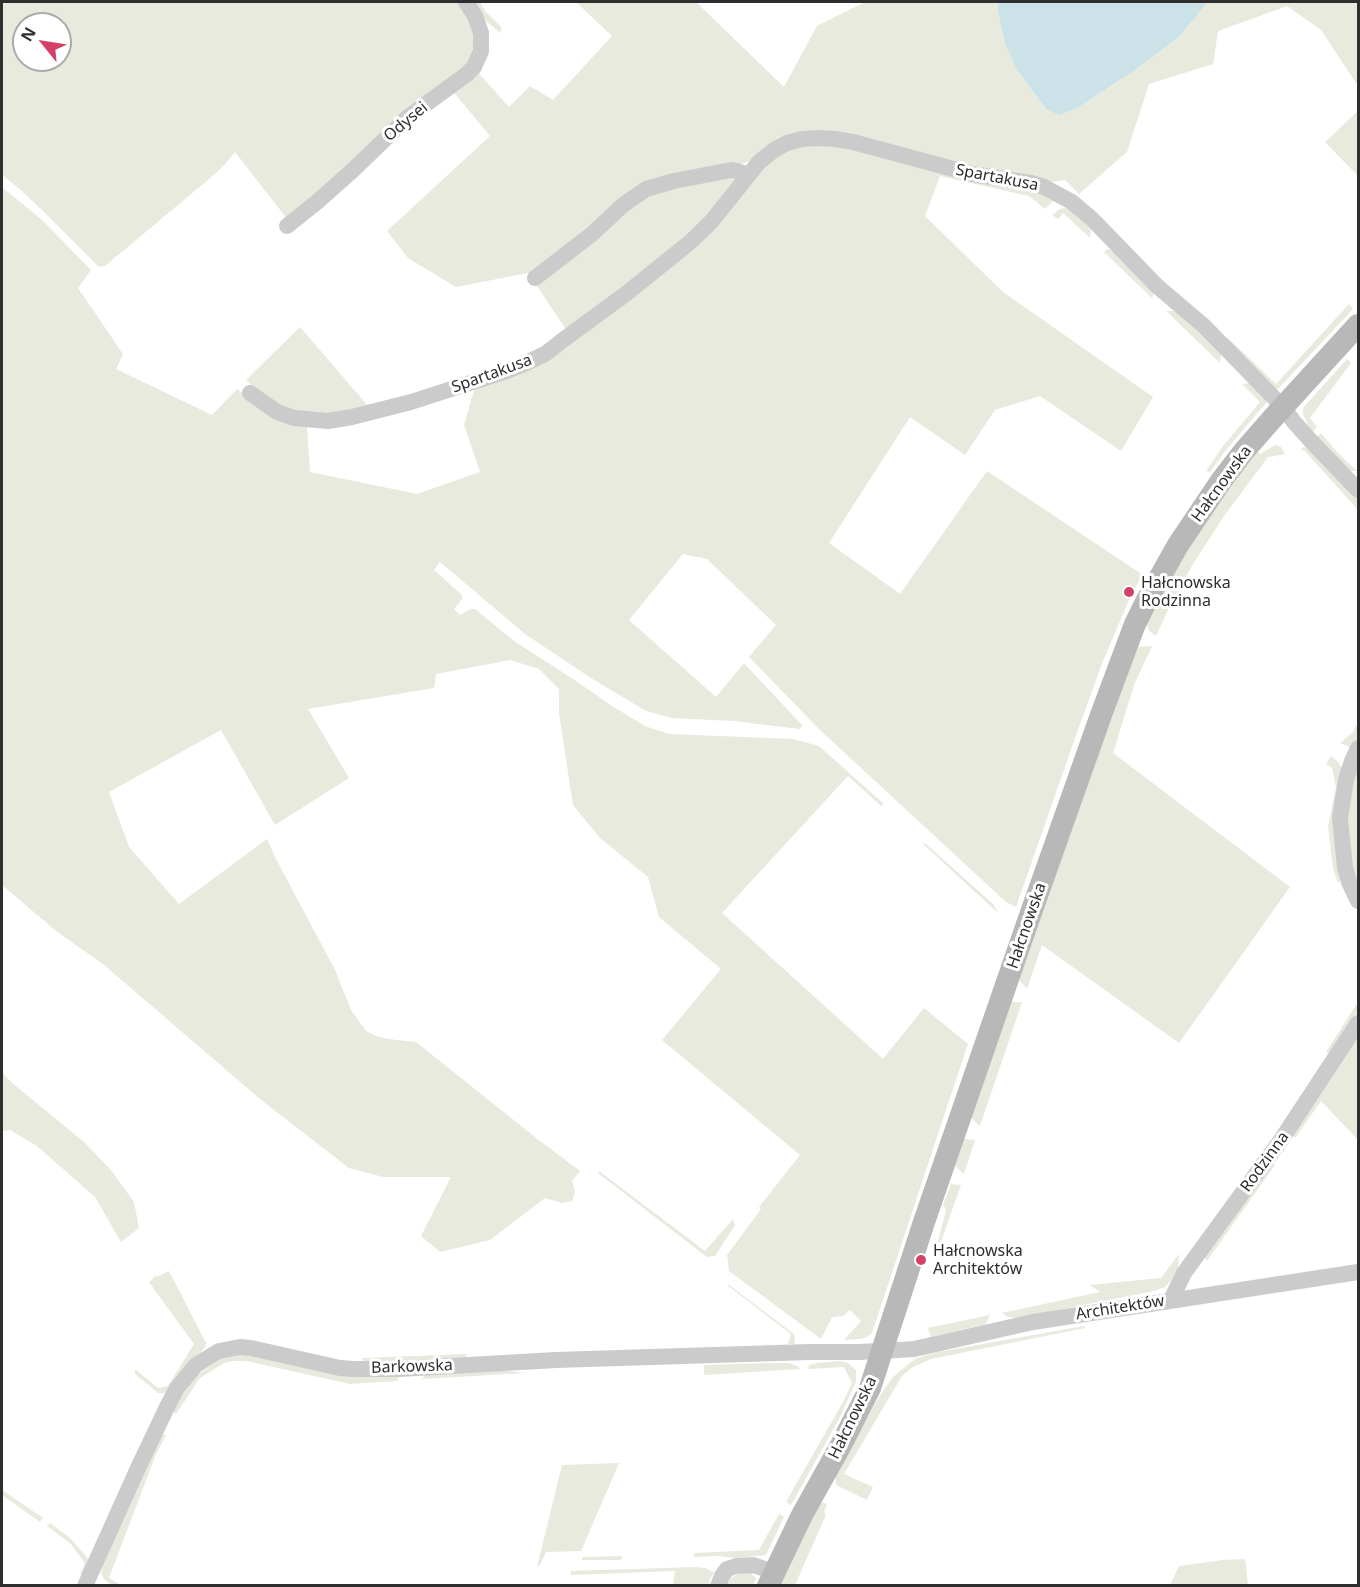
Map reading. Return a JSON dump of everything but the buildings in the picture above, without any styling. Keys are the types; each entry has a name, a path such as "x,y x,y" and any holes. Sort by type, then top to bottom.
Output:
{"street":[{"name":"Odysei","path":"287,226 335,186 406,118 467,75 474,67 481,51 482,33 466,2"},
{"name":"Spartakusa","path":"250,393 277,412 294,418 328,421 411,402 524,364 545,354 689,243 711,222 759,162 774,150 802,139 819,138 853,142 972,174 1031,183 1065,197 1082,210 1157,286 1204,326 1283,407"},
{"path":"535,278 592,234 623,205 646,189 731,170 748,175"},
{"name":"Hałcnowska","path":"718,1586 727,1569 736,1566 753,1565 771,1579 802,1515 864,1402 876,1374 924,1222 1097,726 1132,632 1157,581 1200,511 1244,451 1359,325"},
{"path":"1283,407 1310,440 1359,490"},
{"path":"1359,748 1346,780 1340,818 1345,867 1349,882 1359,901"},
{"name":"Rodzinna","path":"1171,1300 1184,1273 1281,1140 1359,1023"},
{"name":"Architektów","path":"883,1350 914,1348 1033,1322 1359,1272"},
{"name":"Barkowska","path":"85,1586 166,1407 177,1388 196,1365 219,1351 240,1347 251,1348 334,1367 399,1369 567,1360 883,1350"}],"shaded area":[{"path":"2,2 461,2 476,36 469,65 288,220 235,152 215,174 105,266 99,267 21,190 2,175"},
{"path":"471,2 480,2 485,11 502,28 500,33 485,20"},
{"path":"576,2 696,2 784,87 817,26 865,2 998,2 998,11 1017,70 1046,109 1079,107 1105,90 1180,36 1208,2 1358,2 1358,86 1321,30 1287,6 1218,31 1213,64 1149,84 1127,152 1079,194 1065,180 1046,183 820,134 739,165 674,177 531,276 528,273 456,287 408,258 387,231 490,136 452,90 476,70 509,107 530,86 553,100 612,36"},
{"path":"1358,111 1358,176 1325,142"},
{"path":"819,142 1029,187 1053,201 1045,209 1029,196 940,176 925,216 1003,292 1153,397 1121,451 1040,396 995,410 965,455 910,417 829,543 900,594 987,471 1143,575 1132,593 1103,661 1016,907 1006,902 820,730 749,657 776,625 707,559 683,554 629,620 716,697 744,663 802,725 800,729 733,721 672,718 646,711 525,634 440,562 434,570 462,595 462,599 454,609 460,615 475,609 514,641 645,726 669,734 793,739 819,746 884,804 881,806 848,776 722,913 883,1059 924,1008 968,1044 872,1333 860,1339 844,1340 861,1321 850,1310 843,1316 832,1317 821,1339 729,1271 727,1255 761,1209 759,1207 800,1155 662,1040 721,969 659,917 648,877 600,838 573,805 559,713 559,689 539,669 510,660 436,674 434,688 308,709 349,778 275,825 221,730 109,792 129,847 179,904 267,839 335,970 351,1010 366,1031 388,1039 416,1042 580,1171 572,1181 575,1192 572,1201 562,1203 545,1198 490,1240 440,1252 421,1236 451,1177 383,1177 349,1168 260,1099 103,964 56,931 2,885 2,187 42,220 91,270 78,288 123,354 116,369 212,415 237,389 272,415 307,427 310,472 417,494 480,472 464,425 475,387 566,344 776,153"},
{"path":"731,176 736,180 708,219 567,331 535,283 650,192"},
{"path":"1068,208 1074,211 1091,230 1090,238 1063,213 1058,219 1052,215 1060,209"},
{"path":"1107,249 1119,253 1155,290 1152,298 1104,252"},
{"path":"1349,304 1353,309 1278,389 1273,389 1228,343 1228,338 1276,384"},
{"path":"1166,311 1176,311 1221,352 1220,363"},
{"path":"300,327 368,406 333,415 297,413 271,402 246,380"},
{"path":"1347,359 1351,363 1310,418 1317,427 1311,433 1303,414 1303,408"},
{"path":"1251,383 1267,400 1266,403 1210,472 1206,471 1223,446 1260,402 1242,384"},
{"path":"1321,433 1357,471 1346,471 1315,439"},
{"path":"1275,445 1281,447 1285,454 1268,457 1224,516 1193,564 1156,636 1149,631 1147,624 1181,559 1232,483 1258,452 1260,454"},
{"path":"1303,447 1311,449 1358,498 1358,510 1304,450 1300,451"},
{"path":"1152,646 1134,685 1113,753 1290,887 1179,1043 1042,945 1027,989 1019,980 1058,863 1138,647"},
{"path":"1358,722 1358,739 1353,747 1340,743 1353,732"},
{"path":"1331,756 1342,768 1341,880 1338,883 1333,868 1328,827 1336,787 1332,768 1326,764"},
{"path":"1358,762 1358,888 1353,875 1347,805"},
{"path":"922,843 926,844 994,905 998,913"},
{"path":"1011,1002 1022,1002 980,1126 971,1118"},
{"path":"1358,1002 1358,1012 1332,1053 1326,1052"},
{"path":"1358,1034 1358,1140 1321,1101 1295,1138 1292,1132"},
{"path":"2,1072 84,1142 110,1169 134,1202 139,1228 121,1242 95,1197 37,1146 10,1130 2,1131"},
{"path":"964,1139 975,1140 964,1174 955,1166"},
{"path":"1271,1162 1275,1165 1207,1261 1203,1255"},
{"path":"599,1171 705,1251 733,1219 735,1225 715,1256 707,1257 598,1173"},
{"path":"951,1184 961,1185 939,1247 937,1245 946,1210 943,1205"},
{"path":"1179,1254 1178,1269 1172,1279 1165,1287 1154,1291 1018,1318 1008,1317 1002,1313 1100,1292 1090,1285 1161,1278"},
{"path":"169,1271 206,1343 169,1390 158,1393 135,1374 135,1369 158,1388 168,1386 194,1344 149,1282 155,1276"},
{"path":"727,1285 794,1334 794,1344 586,1351 788,1344 791,1334"},
{"path":"990,1315 986,1324 931,1337 928,1328"},
{"path":"1084,1326 1085,1328 931,1359 913,1367 902,1376 844,1474 873,1487 867,1500 836,1484 835,1475 879,1397 893,1377 915,1359 933,1353"},
{"path":"238,1354 398,1375 398,1381 350,1384 246,1361 233,1361 224,1363 200,1378 176,1414 170,1411 197,1375 223,1358"},
{"path":"467,1354 466,1357 458,1359 364,1363 362,1358"},
{"path":"840,1361 848,1363 856,1370 856,1382 839,1419 791,1505 786,1502 852,1383 844,1367 808,1369 809,1365"},
{"path":"789,1363 800,1369 704,1375 704,1365"},
{"path":"492,1369 525,1373 422,1379 426,1374"},
{"path":"159,1434 166,1435 156,1454 109,1578 121,1585 111,1585 101,1573 103,1564"},
{"path":"619,1463 581,1551 546,1552 537,1567 562,1465"},
{"path":"2,1490 43,1518 40,1522 2,1495"},
{"path":"819,1502 827,1504 824,1512 826,1515 795,1585 778,1586"},
{"path":"779,1514 784,1517 766,1555 735,1558 694,1557 694,1553 759,1550"},
{"path":"50,1523 70,1538 86,1556 89,1561 83,1574 80,1574 85,1563 70,1543 47,1526"},
{"path":"622,1556 619,1560 582,1560 582,1557"},
{"path":"1245,1559 1248,1585 1170,1585 1179,1566"},
{"path":"694,1567 714,1572 709,1585 673,1585 675,1571 571,1575 571,1571"},
{"path":"741,1572 751,1573 756,1578 753,1585 726,1586 730,1579"}],"water":[{"path":"998,2 1208,2 1180,36 1135,70 1079,107 1059,115 1046,109 1017,70 1005,43"}],"place":[{"name":"Hałcnowska Rodzinna","path":"1129,592"},
{"name":"Hałcnowska Architektów","path":"921,1260"}]}
